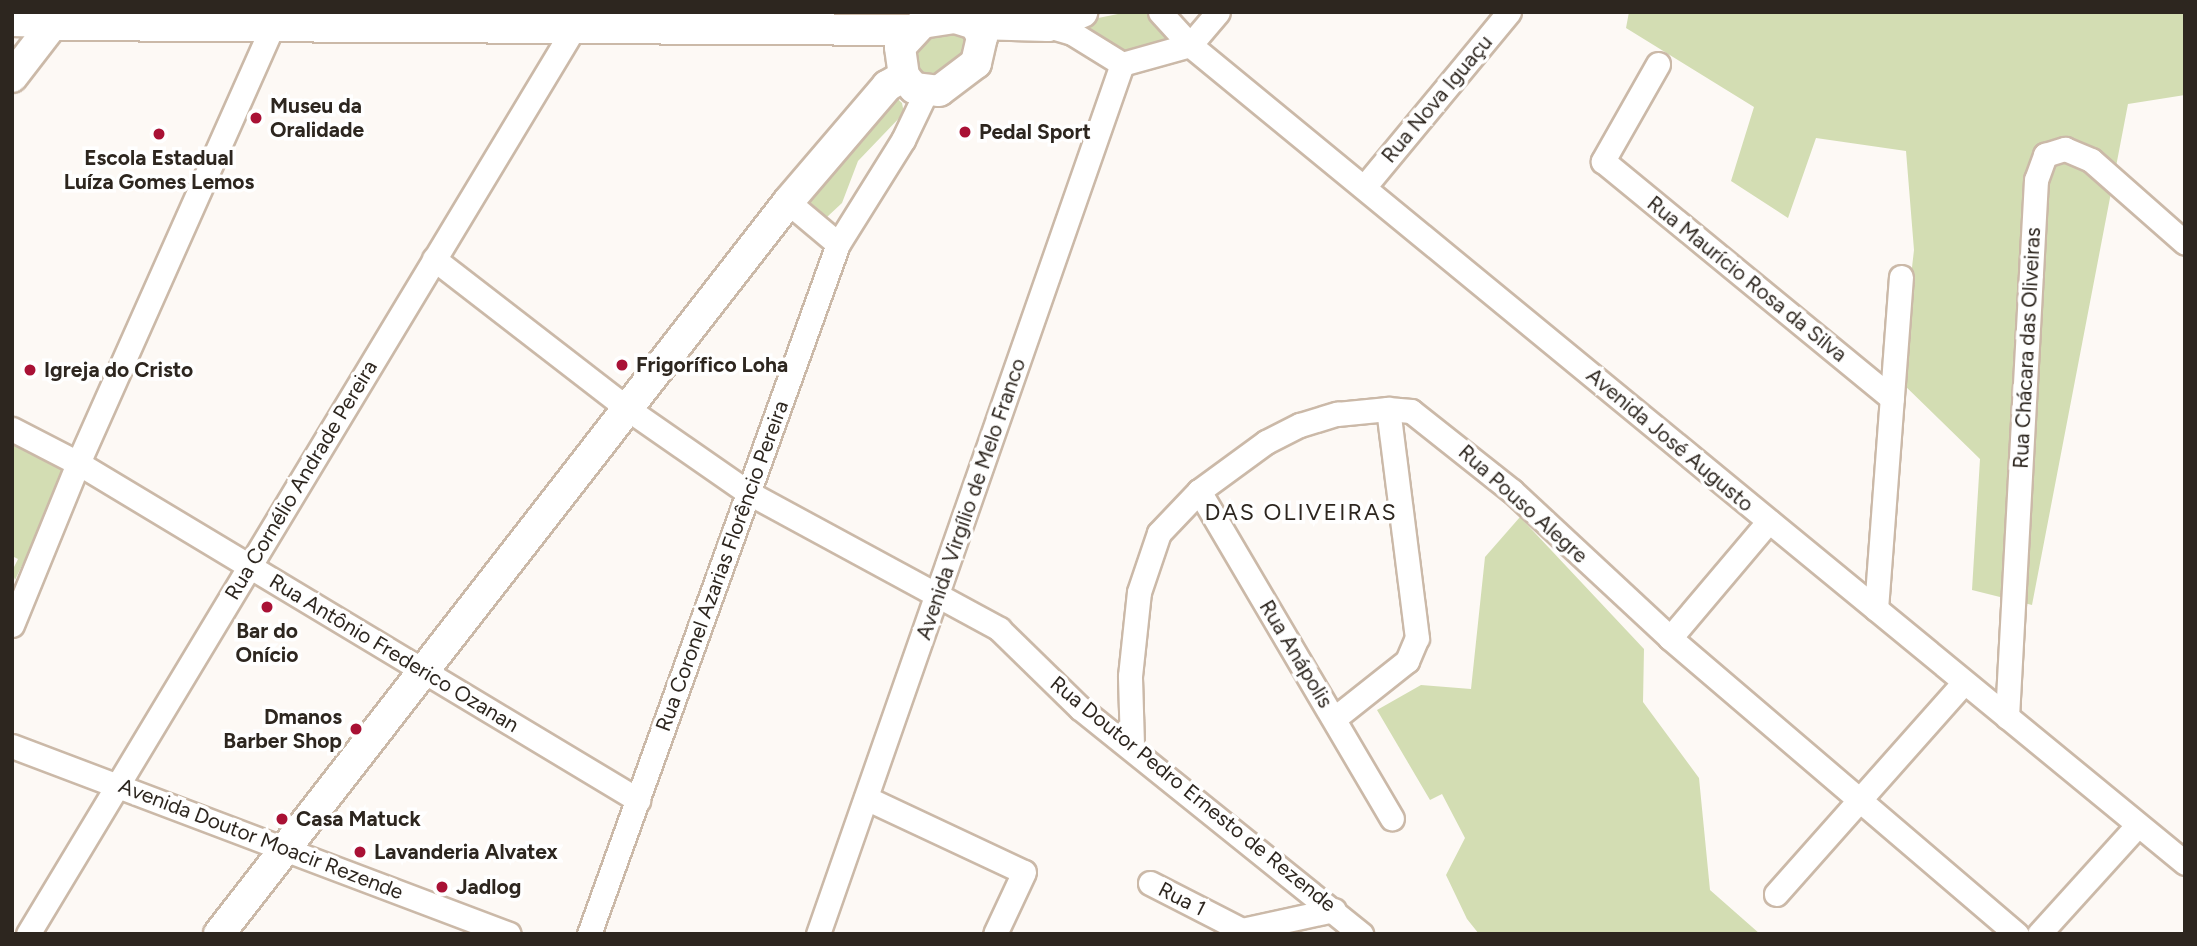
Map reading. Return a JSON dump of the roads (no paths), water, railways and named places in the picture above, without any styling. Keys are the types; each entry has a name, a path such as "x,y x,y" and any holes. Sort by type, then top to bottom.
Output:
{"street":[{"path":"856,27 910,76 939,91 976,63 1048,26 1082,12"},
{"name":"Avenida José Augusto","path":"1160,12 1190,45 1365,186 2185,863"},
{"path":"12,24 273,25 328,19 575,26 856,27 955,18 975,24 1048,26 1072,33 1122,64 1190,45 1218,12"},
{"name":"Rua Nova Iguaçu","path":"1365,186 1510,12"},
{"path":"910,76 900,47 929,20"},
{"path":"975,24 982,37 976,63"},
{"path":"12,77 52,25"},
{"path":"12,625 18,592 273,25"},
{"name":"Rua Cornélio Andrade Pereira","path":"28,934 575,26"},
{"name":"Avenida Virgílio de Melo Franco","path":"818,934 1122,64"},
{"name":"Rua Maurício Rosa da Silva","path":"1658,64 1603,161 1892,398"},
{"path":"219,934 788,202 887,86 910,76"},
{"name":"Rua Coronel Azarias Florêncio Pereira","path":"589,934 838,244 902,140 910,76"},
{"name":"Rua Chácara das Oliveiras","path":"2007,717 2036,180 2045,155 2065,149 2091,160 2185,243"},
{"path":"788,202 838,244"},
{"name":"Rua Doutor Pedro Ernesto de Rezende","path":"434,259 628,409 749,493 938,593 999,629 1080,708 1132,745 1361,934"},
{"path":"1876,609 1901,277"},
{"path":"1335,718 1407,661 1417,638 1388,409"},
{"name":"Rua Pouso Alegre","path":"1132,745 1130,676 1146,563 1159,533 1199,491 1266,442 1300,425 1337,414 1388,409 1411,411 1512,491 1670,638 2017,934"},
{"name":"Rua Antônio Frederico Ozanan","path":"12,429 78,463 638,800"},
{"name":"Rua Anápolis","path":"1199,491 1392,818"},
{"path":"1670,638 1769,521"},
{"path":"1776,894 1857,799 1964,682"},
{"name":"Avenida Doutor Moacir Rezende","path":"12,746 509,934"},
{"path":"866,798 1024,872 995,934"},
{"path":"2039,934 2138,825"},
{"name":"Rua 1","path":"1150,883 1241,932 1334,910"}],"place":[{"name":"Museu da Oralidade","path":"256,118"},
{"name":"Pedal Sport","path":"965,132"},
{"name":"Escola Estadual Luíza Gomes Lemos","path":"159,134"},
{"name":"Frigorífico Loha","path":"622,365"},
{"name":"Igreja do Cristo","path":"30,370"},
{"name":"Bar do Onício","path":"267,607"},
{"name":"Dmanos Barber Shop","path":"356,729"},
{"name":"Casa Matuck","path":"282,819"},
{"name":"Lavanderia Alvatex","path":"360,852"},
{"name":"Jadlog","path":"442,887"}],"district":[{"name":"DAS OLIVEIRAS","path":"1301,512"}]}
